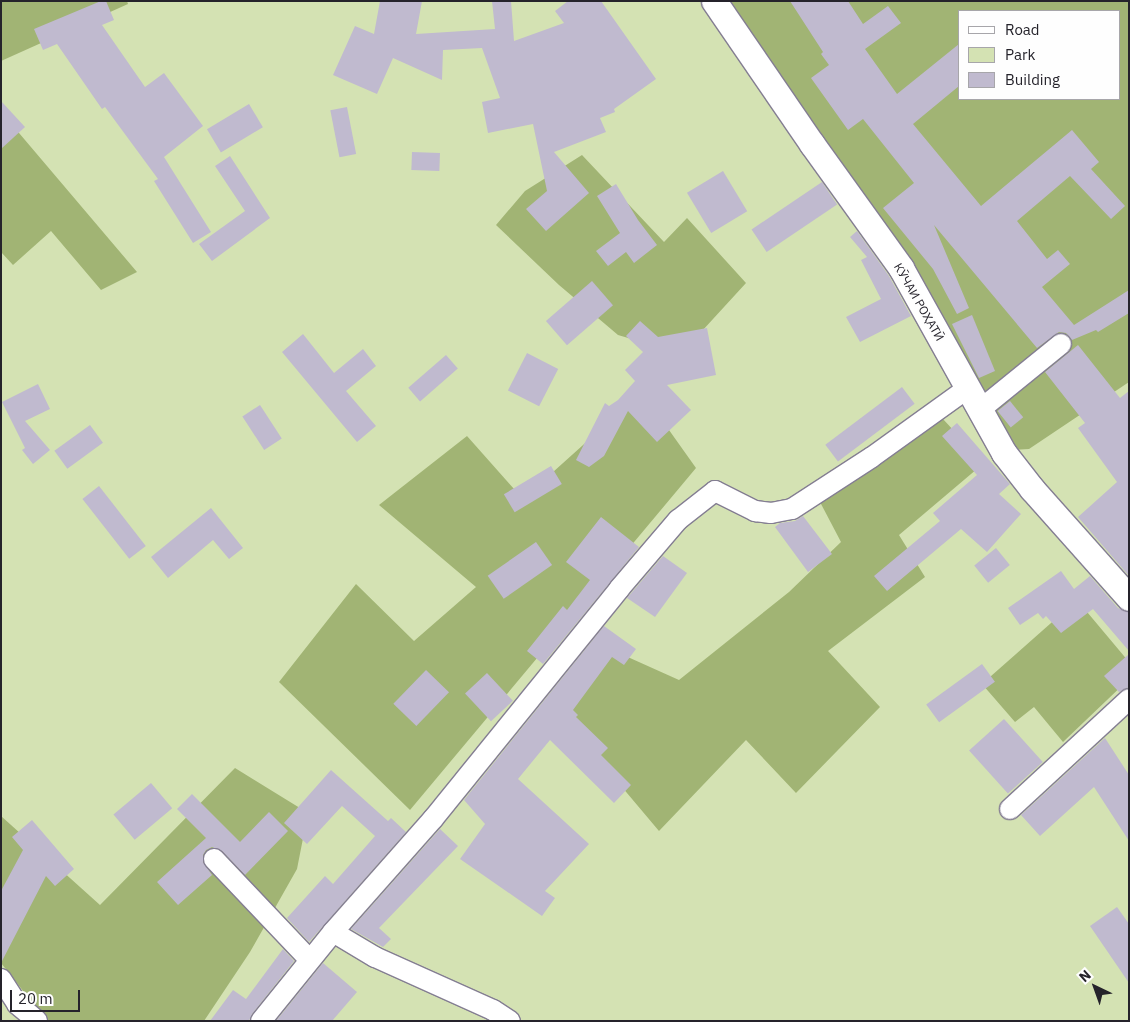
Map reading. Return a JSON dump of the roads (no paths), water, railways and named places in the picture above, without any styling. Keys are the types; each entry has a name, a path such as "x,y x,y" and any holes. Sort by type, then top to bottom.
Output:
{"street":[{"name":"КӮЧАИ РОҲАТӢ","path":"714,1 901,268 1004,453 1032,489 1129,598"},
{"path":"981,409 1061,344"},
{"path":"261,1021 333,932 433,819 619,589 678,520 715,491 755,510 771,513 792,509 872,457 968,388"},
{"path":"1010,809 1129,699"},
{"path":"214,859 310,960"},
{"path":"333,932 375,956 493,1010 510,1021"},
{"path":"1,979 17,1004 38,1021"}]}
